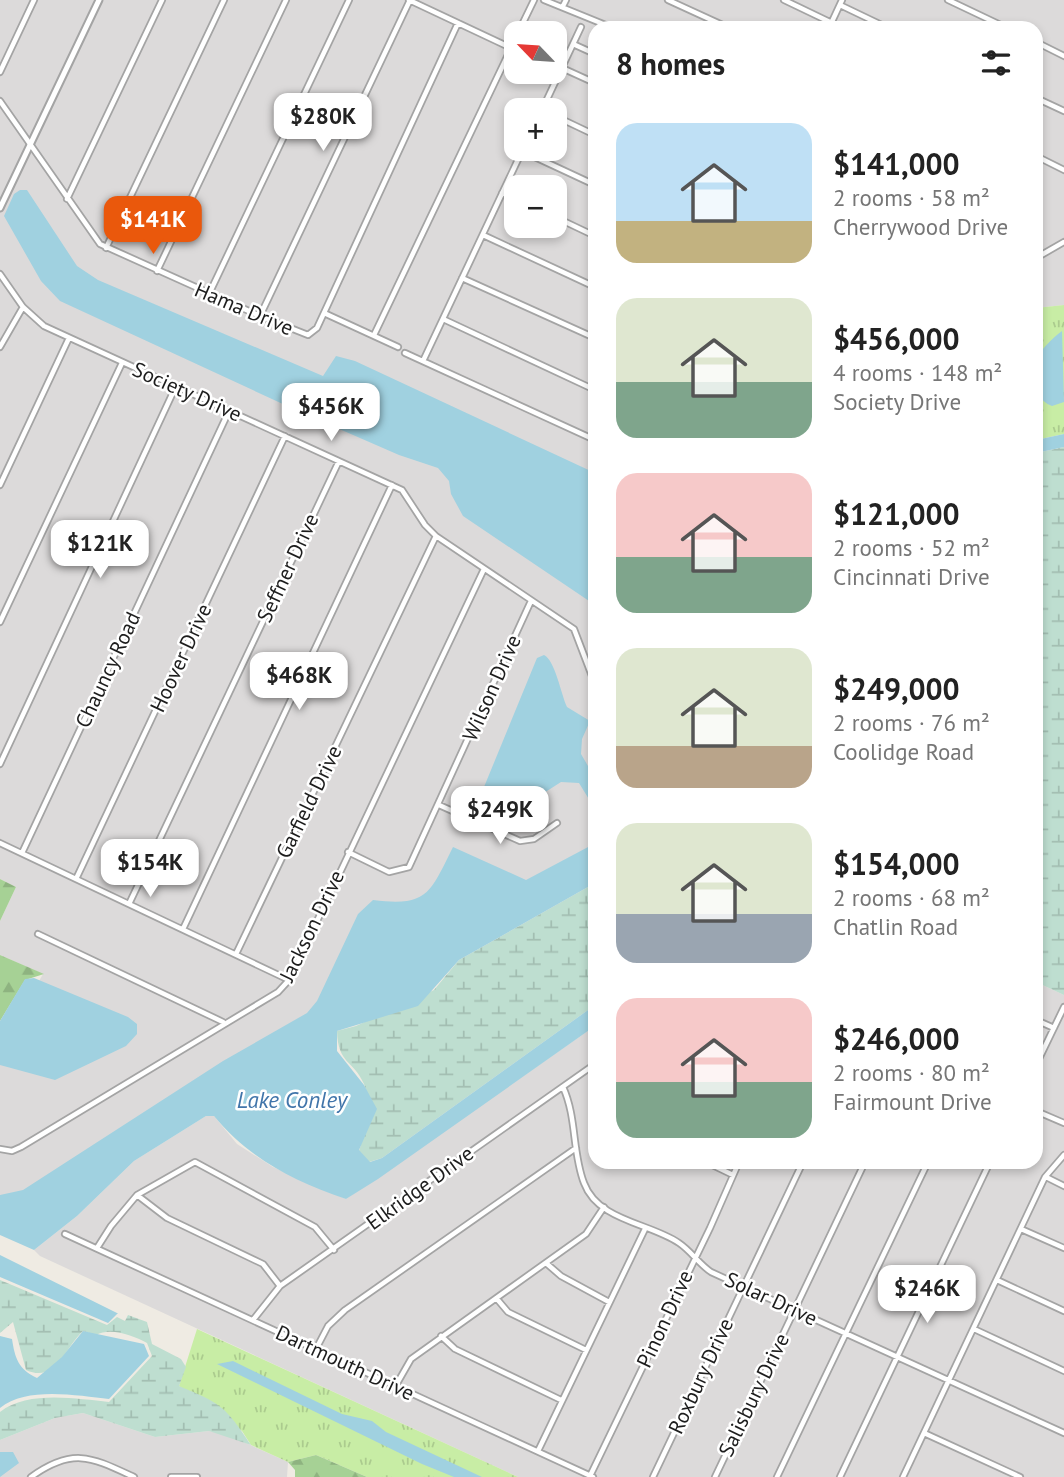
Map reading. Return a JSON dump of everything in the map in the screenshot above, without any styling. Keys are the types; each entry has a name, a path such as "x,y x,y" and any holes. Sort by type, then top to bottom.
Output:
{"street":[{"path":"0,72 34,0"},
{"path":"1,206 99,0"},
{"path":"67,199 162,0"},
{"path":"106,248 224,0"},
{"path":"157,271 286,0"},
{"path":"209,294 349,0"},
{"path":"260,317 409,0 504,45"},
{"path":"524,21 534,0"},
{"path":"544,0 597,21"},
{"path":"563,6 566,0"},
{"path":"668,0 714,21"},
{"path":"784,0 823,21"},
{"path":"948,0 992,21"},
{"path":"833,21 841,3 875,21"},
{"path":"398,346 324,313 458,23"},
{"path":"567,57 581,27"},
{"path":"573,44 588,51"},
{"path":"1043,45 1064,55"},
{"path":"374,335 504,63"},
{"path":"567,70 588,80"},
{"name":"Hama Drive","path":"0,101 95,239 106,248 260,317 308,335 317,328 324,313"},
{"path":"1043,101 1064,111"},
{"path":"567,122 588,132"},
{"path":"1043,160 1064,170"},
{"path":"423,361 518,161"},
{"path":"546,161 588,182"},
{"path":"567,223 588,233"},
{"path":"483,235 588,284"},
{"path":"1043,254 1064,242"},
{"name":"Society Drive","path":"0,274 23,307 38,322 122,363 392,485 407,495 425,525 436,536 575,629 588,665"},
{"path":"462,278 588,335"},
{"path":"0,347 23,307"},
{"path":"443,319 588,387"},
{"path":"0,485 69,338"},
{"path":"405,353 588,437"},
{"path":"0,622 122,363"},
{"path":"0,764 176,386"},
{"name":"Chauncy Road","path":"22,853 229,411"},
{"name":"Hoover Drive","path":"76,879 285,436"},
{"name":"Seffner Drive","path":"129,904 339,461"},
{"path":"183,929 392,485"},
{"name":"Garfield Drive","path":"236,954 436,536"},
{"name":"Jackson Drive","path":"0,1149 12,1151 21,1147 224,1022 278,992 289,980 484,569"},
{"name":"Wilson Drive","path":"348,852 389,872 403,871 409,867 531,601"},
{"path":"439,804 520,841 534,839 557,823"},
{"path":"0,843 289,980"},
{"path":"38,934 224,1022"},
{"path":"1043,1051 1064,1007"},
{"path":"1043,1023 1054,1028"},
{"name":"Elkridge Drive","path":"253,1320 280,1286 588,1069"},
{"name":"Solar Drive","path":"563,1087 571,1105 576,1148 584,1182 590,1195 604,1207 645,1229 678,1242 711,1272 1064,1433"},
{"path":"1043,1114 1064,1123"},
{"path":"316,1349 328,1326 345,1310 576,1148"},
{"path":"903,1477 1045,1177 1064,1155"},
{"path":"97,1248 137,1195 195,1162 315,1227 334,1250"},
{"path":"721,1169 733,1175"},
{"name":"Pinon Drive","path":"592,1476 735,1169"},
{"name":"Roxbury Drive","path":"653,1477 800,1169"},
{"name":"Salisbury Drive","path":"715,1477 862,1169"},
{"path":"777,1477 925,1169"},
{"path":"840,1477 987,1169"},
{"path":"1045,1177 1064,1185"},
{"path":"137,1195 167,1219 263,1264 280,1286"},
{"path":"395,1387 411,1359 586,1234 604,1207"},
{"path":"538,1451 645,1229"},
{"path":"1021,1229 1064,1248"},
{"name":"Dartmouth Drive","path":"65,1234 592,1476"},
{"path":"546,1263 561,1276 609,1302"},
{"path":"997,1280 1064,1311"},
{"path":"497,1298 508,1312 586,1350"},
{"path":"974,1329 1064,1371"},
{"path":"441,1336 455,1349 561,1400"},
{"path":"924,1433 1020,1477"},
{"path":"31,1477 54,1461 82,1457 134,1477"},
{"path":"171,1477 197,1477"}],"shaded area":[{"path":"0,0 1064,0 1064,305 1043,307 1043,21 588,21 588,485 448,467 588,574 588,865 0,1206 0,1044 7,1038 43,974 0,955 0,921 16,887 0,879"},
{"path":"1043,985 1064,995 1064,1477 518,1477 40,1256 34,1250 77,1216 134,1161 206,1116 214,1116 237,1144 273,1167 346,1199 588,1031 588,1169 1043,1169"},
{"path":"83,1413 155,1437 209,1431 228,1435 288,1462 287,1477 0,1477 0,1440 55,1418"}],"green space":[{"path":"1064,305 1064,434 1043,438 1043,307"},
{"path":"1064,447 1064,995 1043,985 1043,452"},
{"path":"0,879 16,887 0,921"},
{"path":"588,887 588,1010 382,1158 369,1162 359,1151 366,1118 366,1091 360,1076 340,1050 337,1031 356,1026 434,990 459,960"},
{"path":"0,955 44,974 25,980 0,1021"},
{"path":"0,1280 107,1325 117,1317 125,1321 128,1315 147,1322 152,1344 181,1359 186,1367 179,1386 214,1402 235,1422 251,1445 209,1431 155,1437 83,1413 55,1418 0,1440 0,1412 11,1405 38,1398 109,1402 152,1356 147,1343 129,1335 108,1332 96,1335 83,1331 52,1368 36,1373 26,1370 13,1322 0,1333"},
{"path":"197,1329 518,1477 367,1477 316,1455 288,1462 251,1445 242,1431 179,1386"},
{"path":"316,1455 367,1477 295,1477 295,1470 288,1462"}],"water":[{"path":"27,190 77,266 98,280 323,376 336,356 355,361 588,470 588,600 463,516 451,494 449,481 438,468 399,455 298,411 60,301 41,281 4,216 14,194"},
{"path":"1062,331 1064,402 1052,406 1043,400 1043,349"},
{"path":"1064,434 1064,447 1043,452 1043,438"},
{"path":"544,655 548,658 555,670 567,707 588,720 581,754 588,766 588,798 579,783 561,782 522,807 484,787 537,658"},
{"name":"Lake Conley","path":"453,847 526,880 588,847 588,887 459,960 418,1006 337,1031 337,1051 364,1085 377,1109 359,1150 370,1162 382,1158 588,1010 588,1031 378,1179 346,1199 274,1167 242,1145 214,1116 206,1116 134,1161 77,1216 34,1250 0,1235 0,1195 23,1190 223,1061 307,1013 317,1001 358,914 373,900 405,901 425,893 439,876"},
{"path":"34,978 128,1017 137,1024 137,1034 126,1046 55,1080 0,1065 0,1021 25,979"},
{"path":"0,1255 118,1313 108,1323 0,1277"},
{"path":"83,1331 144,1344 149,1356 109,1399 38,1395 11,1401 0,1408 0,1336 12,1339 18,1362 37,1378 62,1357"},
{"path":"233,1361 342,1414 372,1421 386,1432 482,1477 454,1477 422,1464 217,1364"},
{"path":"0,1452 13,1452 19,1463 0,1477"}]}
